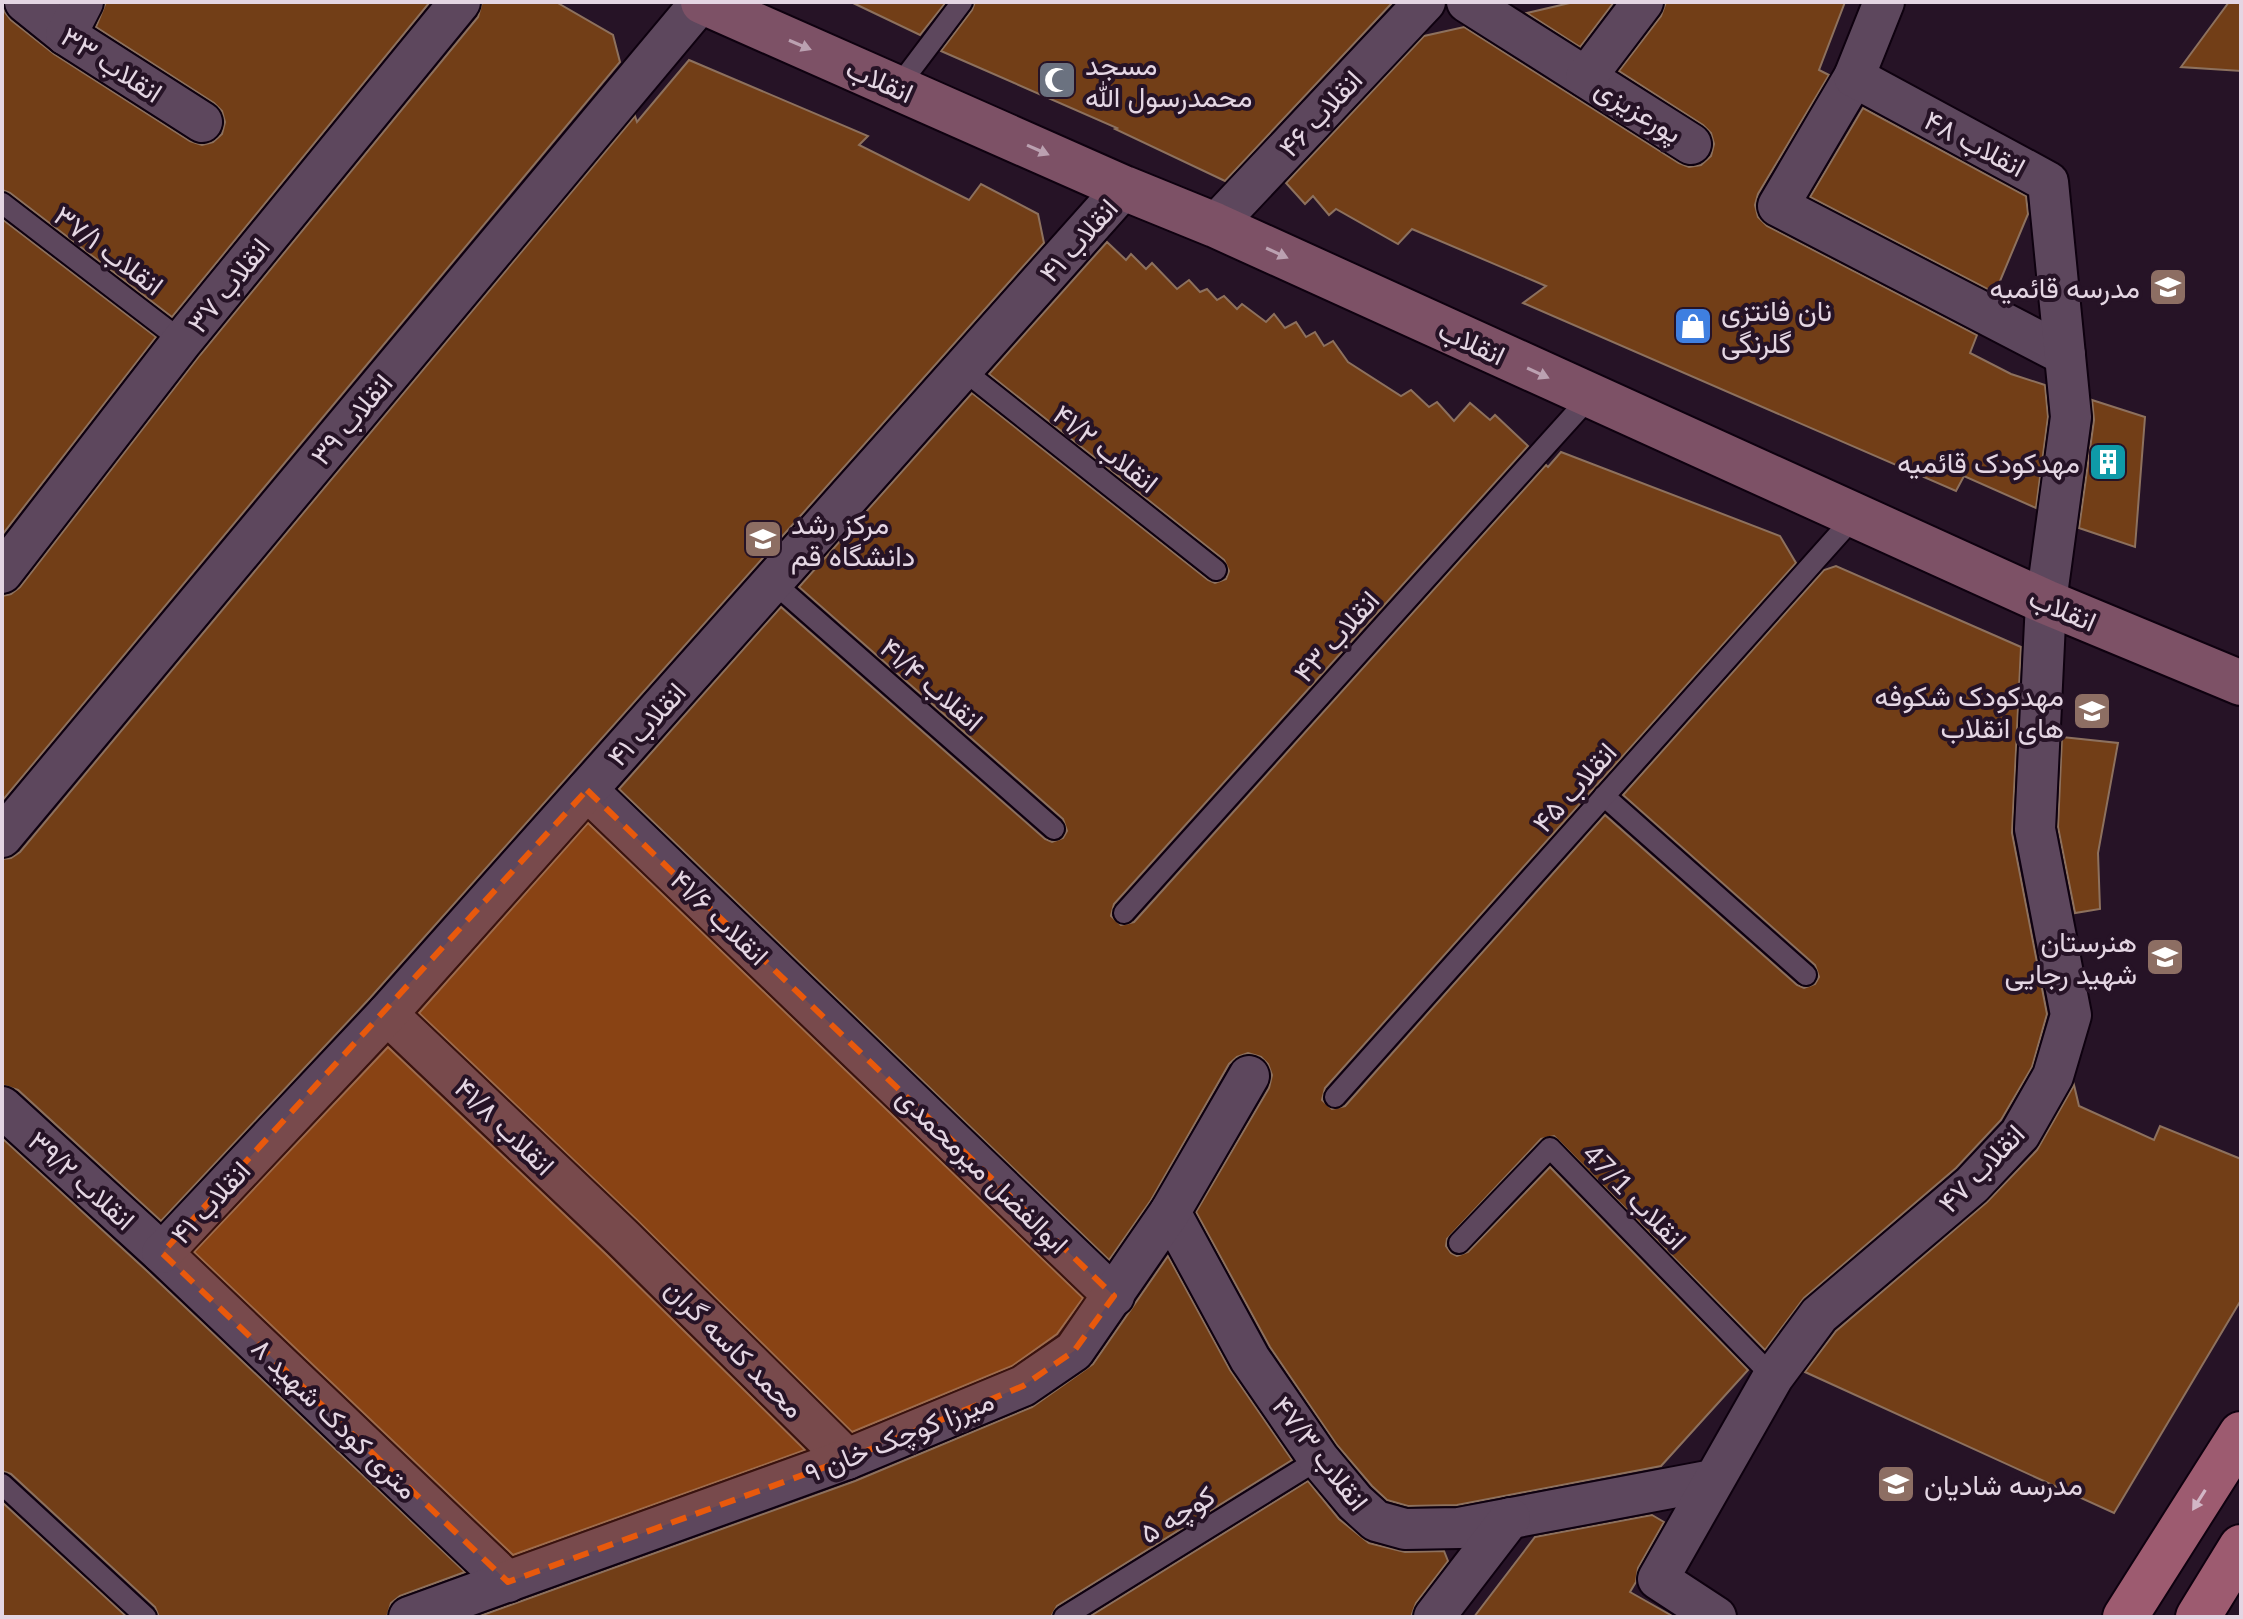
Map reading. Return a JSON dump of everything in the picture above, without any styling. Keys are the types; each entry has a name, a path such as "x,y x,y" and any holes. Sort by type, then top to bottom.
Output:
{"main road":[{"name":"انقلاب","path":"702,2 751,12 897,88 1215,225 2046,602 2241,683"},
{"path":"2125,1617 2241,1434"},
{"path":"2198,1617 2239,1553"}],"street":[{"name":"انقلاب ۳۳","path":"25,2 75,18 202,122"},
{"name":"انقلاب ۳۷","path":"2,573 182,341 460,2"},
{"name":"انقلاب ۳۹","path":"2,837 702,2"},
{"name":"انقلاب ۴۶","path":"1215,225 1425,2"},
{"name":"پورعزیزی","path":"1467,2 1691,144"},
{"name":"پورعزیزی","path":"1586,77 1643,2"},
{"path":"1884,2 1854,77 1778,206 2065,355"},
{"name":"انقلاب ۴۸","path":"1854,77 2048,182 2071,417 2046,602"},
{"name":"انقلاب ۴۱","path":"162,1253 387,1014 1124,188"},
{"name":"انقلاب ۴۷","path":"1716,1617 1658,1579 1773,1377 1819,1315 1972,1185 2020,1134 2053,1076 2071,1015 2035,829 2046,602"},
{"name":"انقلاب ۴۱/۶","path":"587,790 852,1043"},
{"name":"انقلاب ۴۱/۸","path":"387,1014 622,1237"},
{"name":"ابوالفضل میرمحمدی","path":"852,1043 1114,1296"},
{"name":"میرزا کوچک خان ۹","path":"409,1617 847,1459 1023,1386 1074,1351 1170,1212 1249,1076"},
{"name":"انقلاب ۳۹/۲","path":"2,1107 162,1253"},
{"name":"انقلاب ۴۷/۳","path":"1170,1212 1250,1359 1319,1459 1355,1502 1376,1521 1405,1529 1459,1528 1713,1480"},
{"name":"محمد کاسه گران","path":"622,1237 847,1459"},
{"name":"۸ متری کودک شهید","path":"162,1253 508,1582"},
{"path":"1434,1617 1510,1518"}],"lane":[{"path":"897,88 962,2"},
{"name":"انقلاب ۳۷/۱","path":"2,203 182,341"},
{"name":"انقلاب ۴۱/۲","path":"962,369 1216,570"},
{"name":"انقلاب ۴۳","path":"1124,913 1590,397"},
{"name":"انقلاب ۴۵","path":"1335,1097 1856,515"},
{"name":"انقلاب ۴۱/۴","path":"773,582 1054,829"},
{"path":"1604,796 1806,975"},
{"name":"انقلاب 47/1","path":"1459,1243 1550,1148 1773,1377"},
{"name":"کوچه ۵","path":"1064,1617 1319,1459"},
{"path":"2,1484 146,1617"}],"highlighted area":[{"path":"587,790 1114,1296 1074,1351 1023,1386 847,1459 508,1582 162,1253"}],"building":[{"path":"2,2 11,20 54,54 190,141 202,145 213,142 222,134 225,122 222,111 96,27 106,2 430,2 172,317 2,190"},
{"path":"482,2 556,2 613,35 620,62 2,801 2,596 20,587 200,355 478,17"},
{"path":"851,2 946,2 920,35"},
{"path":"975,2 1393,2 1225,181 1117,128 941,51"},
{"path":"1574,2 1614,2 1580,47 1527,13"},
{"path":"1666,2 1845,2 1819,70 1829,75 1758,194 1755,205 1758,217 1767,226 1977,335 1970,353 2011,374 2045,385 2048,417 2036,508 1964,476 1956,491 1523,303 1546,286 1412,229 1398,244 1336,209 1329,215 1313,196 1305,204 1286,183 1424,36 1464,27 1679,163 1689,167 1701,165 1711,156 1714,144 1711,133 1619,71 1661,16"},
{"path":"2229,2 2241,2 2241,71 2181,67"},
{"path":"689,60 868,136 859,145 969,200 981,184 1038,214 1044,243 370,998 161,1221 18,1090 2,1085 2,859 20,852 635,116 637,122"},
{"path":"1863,108 2026,196 2028,214 1995,293 1810,197"},
{"path":"2,219 156,337 2,535"},
{"path":"1107,242 1126,260 1131,254 1146,269 1152,263 1177,289 1189,280 1200,292 1207,289 1217,300 1224,296 1237,309 1242,304 1266,322 1274,314 1285,328 1296,322 1306,337 1315,332 1324,346 1333,341 1348,362 1401,396 1411,390 1429,407 1437,402 1454,421 1470,403 1490,420 1495,415 1528,446 1114,904 1111,916 1121,925 1134,922 1561,452 1780,536 1796,563 1325,1088 1322,1100 1332,1109 1345,1106 1605,815 1797,985 1804,988 1815,984 1819,977 1815,965 1623,795 1824,570 1836,566 2021,647 2012,833 2047,1014 2032,1067 2001,1120 1956,1168 1804,1298 1765,1350 1554,1136 1541,1139 1447,1239 1446,1246 1451,1253 1457,1256 1468,1252 1550,1167 1748,1370 1661,1466 1457,1505 1408,1506 1387,1500 1337,1445 1270,1347 1196,1212 1269,1088 1272,1075 1261,1057 1248,1053 1229,1064 1151,1200 1109,1260 619,789 781,607 1045,839 1052,842 1063,838 1067,831 1063,819 799,587 972,393 1208,580 1215,583 1226,579 1229,571 1224,560 989,374"},
{"name":"مهدکودک قائمیه","path":"2092,400 2145,417 2135,547 2079,528 2094,420"},
{"path":"2062,737 2118,743 2098,853 2100,909 2075,913 2058,827"},
{"path":"588,823 1083,1298 1057,1334 1012,1366 852,1432 638,1221 419,1013"},
{"path":"388,1047 606,1254 805,1450 513,1555 194,1252"},
{"path":"2074,1085 2079,1106 2154,1140 2160,1126 2241,1159 2241,1300 2114,1513 1805,1372 1836,1331 1987,1202 2037,1150"},
{"path":"2,1138 465,1572 400,1596 391,1603 387,1617 159,1617 155,1607 11,1474 2,1471"},
{"path":"1168,1256 1230,1370 1292,1460 1057,1606 1051,1617 477,1617 855,1481 1032,1407 1093,1364"},
{"path":"1308,1481 1339,1519 1369,1543 1405,1552 1444,1551 1448,1561 1416,1603 1411,1617 1089,1617"},
{"path":"2,1502 127,1617 2,1617"},
{"path":"1652,1515 1664,1522 1638,1568 1636,1582 1630,1592 1674,1617 1474,1617 1535,1537"}],"place":[{"name":"مسجد محمدرسول الله","path":"1057,80"},
{"name":"مدرسه قائمیه","path":"2168,287"},
{"name":"نان فانتزی گلرنگی","path":"1693,326"},
{"name":"مهدکودک قائمیه","path":"2108,462"},
{"name":"مرکز رشد دانشگاه قم","path":"763,539"},
{"name":"مهدکودک شکوفه های انقلاب","path":"2092,711"},
{"name":"هنرستان شهید رجایی","path":"2165,957"},
{"name":"مدرسه شادیان","path":"1896,1484"}]}
